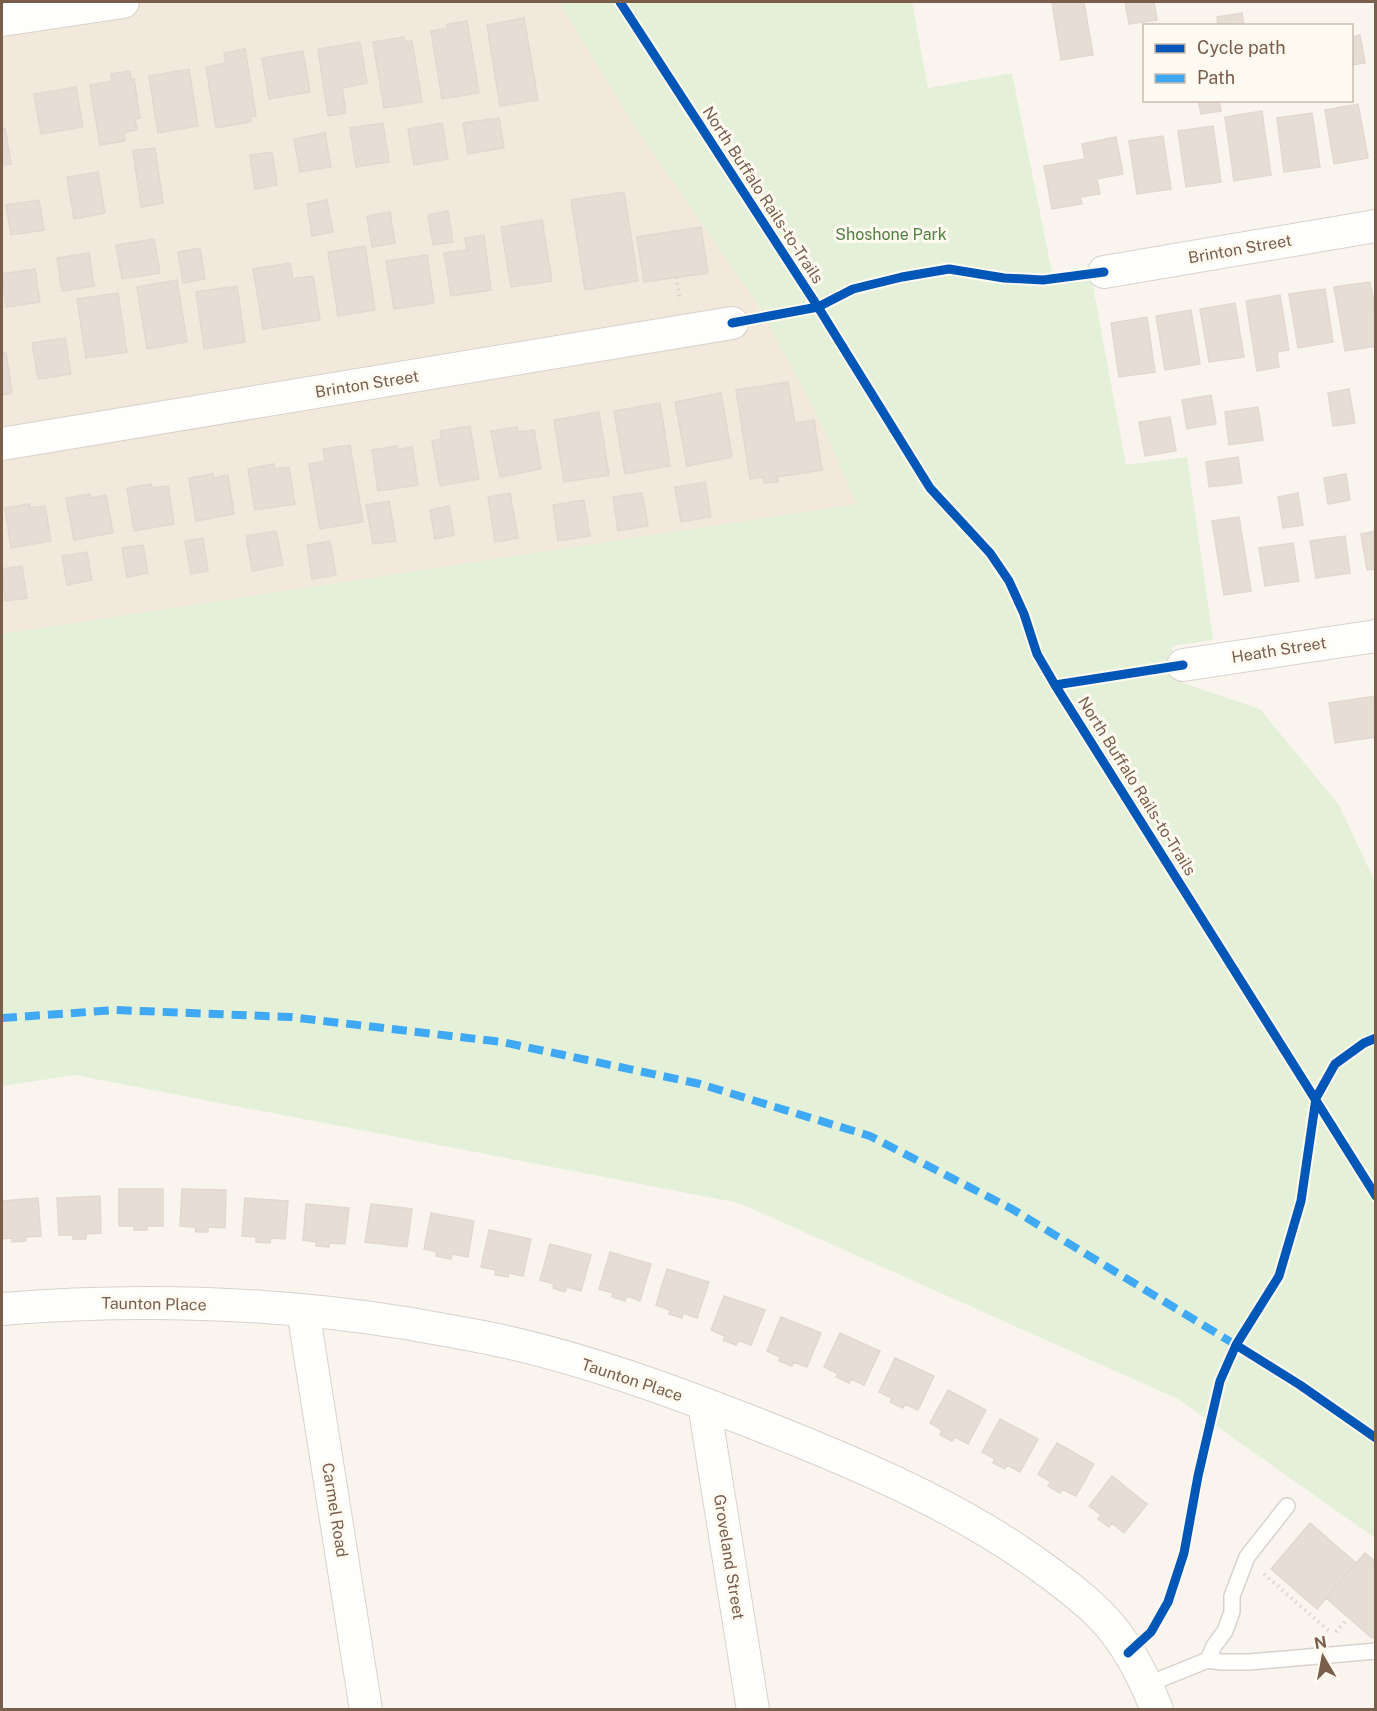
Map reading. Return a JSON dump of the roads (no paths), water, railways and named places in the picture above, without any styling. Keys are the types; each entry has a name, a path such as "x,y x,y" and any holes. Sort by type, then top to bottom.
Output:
{"street":[{"path":"2,20 123,2"},
{"name":"Brinton Street","path":"1104,272 1376,226"},
{"name":"Brinton Street","path":"2,444 732,323"},
{"name":"Heath Street","path":"1183,665 1376,636"},
{"name":"Taunton Place","path":"2,1309 63,1305 169,1303 303,1310 400,1322 495,1339 557,1355 704,1404 869,1469 948,1508 1023,1554 1078,1594 1104,1619 1136,1664 1151,1697"},
{"name":"Carmel Road","path":"303,1310 366,1710"},
{"name":"Groveland Street","path":"704,1404 753,1710"}],"lane":[{"path":"1151,1697 1208,1660 1214,1646 1226,1631 1232,1612 1233,1596 1247,1557 1287,1506"},
{"path":"1208,1660 1249,1662 1376,1650"}],"park label":[{"name":"Shoshone Park","path":"891,234"}]}
